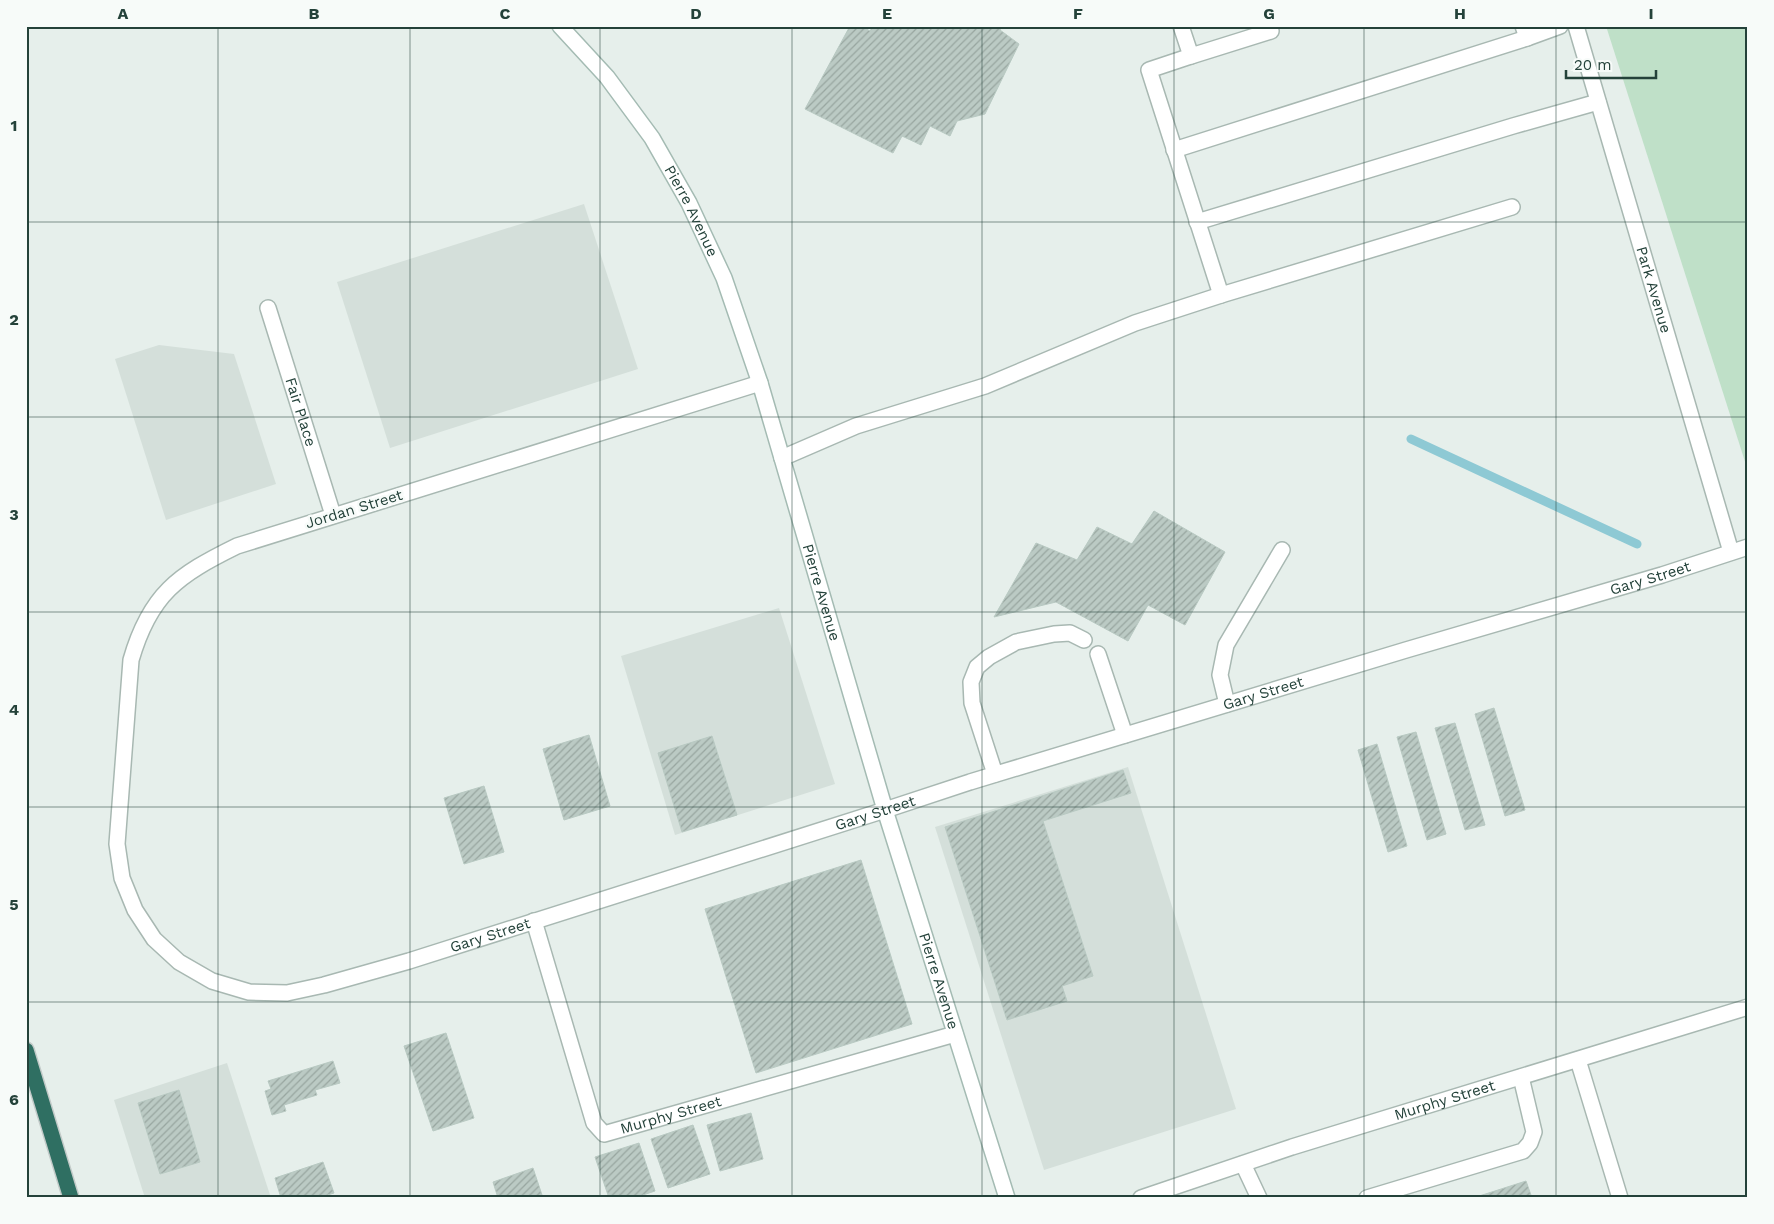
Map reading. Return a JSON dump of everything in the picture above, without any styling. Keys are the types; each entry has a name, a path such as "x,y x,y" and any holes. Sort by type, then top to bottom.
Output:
{"highway":[{"path":"26,1050 70,1198"}],"street":[{"name":"Pierre Avenue","path":"560,26 608,77 652,138 689,203 724,278 760,383 885,810 1007,1198"},
{"path":"1181,26 1192,56"},
{"path":"1174,150 1525,32 1560,26"},
{"name":"Park Avenue","path":"1576,26 1731,552"},
{"path":"1221,295 1149,70 1274,28"},
{"path":"1197,222 1598,102"},
{"path":"782,458 856,426 985,386 1135,323 1512,207"},
{"name":"Fair Place","path":"268,308 333,515"},
{"name":"Jordan Street","path":"120,800 131,660 137,638 159,600 174,583 196,567 237,546 760,383"},
{"name":"Gary Street","path":"120,800 117,844 122,878 135,910 154,939 179,962 212,981 249,992 287,993 324,985 409,961 995,774 1662,575 1748,547"},
{"path":"1227,704 1220,676 1226,644 1282,550"},
{"path":"995,774 972,703 971,682 977,667 989,657 1016,642 1054,634 1070,634 1084,640"},
{"path":"1098,654 1125,735"},
{"name":"Murphy Street","path":"534,922 594,1123 604,1134 955,1034"},
{"name":"Murphy Street","path":"1141,1198 1243,1164 1748,1007"},
{"path":"1578,1060 1620,1198"},
{"path":"1367,1198 1523,1151 1530,1143 1534,1132 1521,1077"},
{"path":"1243,1164 1259,1198"}],"shaded area":[{"path":"584,204 638,369 390,448 337,282"},
{"path":"159,345 234,354 276,484 166,520 115,359"},
{"path":"779,608 835,784 675,835 621,656"},
{"path":"1128,767 1236,1109 1044,1170 935,827"},
{"path":"227,1063 271,1198 145,1198 114,1100"}],"green space":[{"path":"1606,26 1748,26 1748,471"}],"building":[{"path":"850,26 861,26 870,31 873,26 1002,26 1000,30 1019,44 985,114 957,121 950,136 930,126 921,145 902,136 893,153 805,109"},
{"path":"1154,511 1225,552 1185,625 1148,605 1128,641 1056,602 994,617 1036,543 1077,560 1097,527 1132,544"},
{"path":"1494,708 1525,810 1505,816 1475,714"},
{"path":"1455,723 1485,825 1465,830 1435,728"},
{"path":"1416,732 1446,834 1427,840 1397,737"},
{"path":"589,735 610,806 564,820 543,749"},
{"path":"712,736 737,815 682,832 658,753"},
{"path":"1377,744 1407,846 1388,852 1358,750"},
{"path":"1123,770 1131,793 1043,821 1093,976 1062,986 1067,1001 1007,1020 945,827"},
{"path":"484,786 504,852 464,864 444,798"},
{"path":"861,860 912,1024 756,1073 705,909"},
{"path":"446,1033 474,1118 433,1131 404,1046"},
{"path":"333,1061 340,1083 315,1090 317,1095 284,1105 286,1111 272,1115 265,1091 271,1089 268,1081"},
{"path":"179,1090 200,1162 160,1174 138,1103"},
{"path":"751,1113 763,1159 720,1171 707,1125"},
{"path":"693,1125 710,1174 668,1188 651,1139"},
{"path":"639,1143 655,1191 634,1198 609,1198 595,1157"},
{"path":"323,1162 334,1193 318,1198 281,1198 275,1178"},
{"path":"533,1168 543,1198 498,1198 493,1182"},
{"path":"1526,1181 1532,1198 1473,1198"}],"waterway":[{"path":"1411,439 1637,544"}]}
